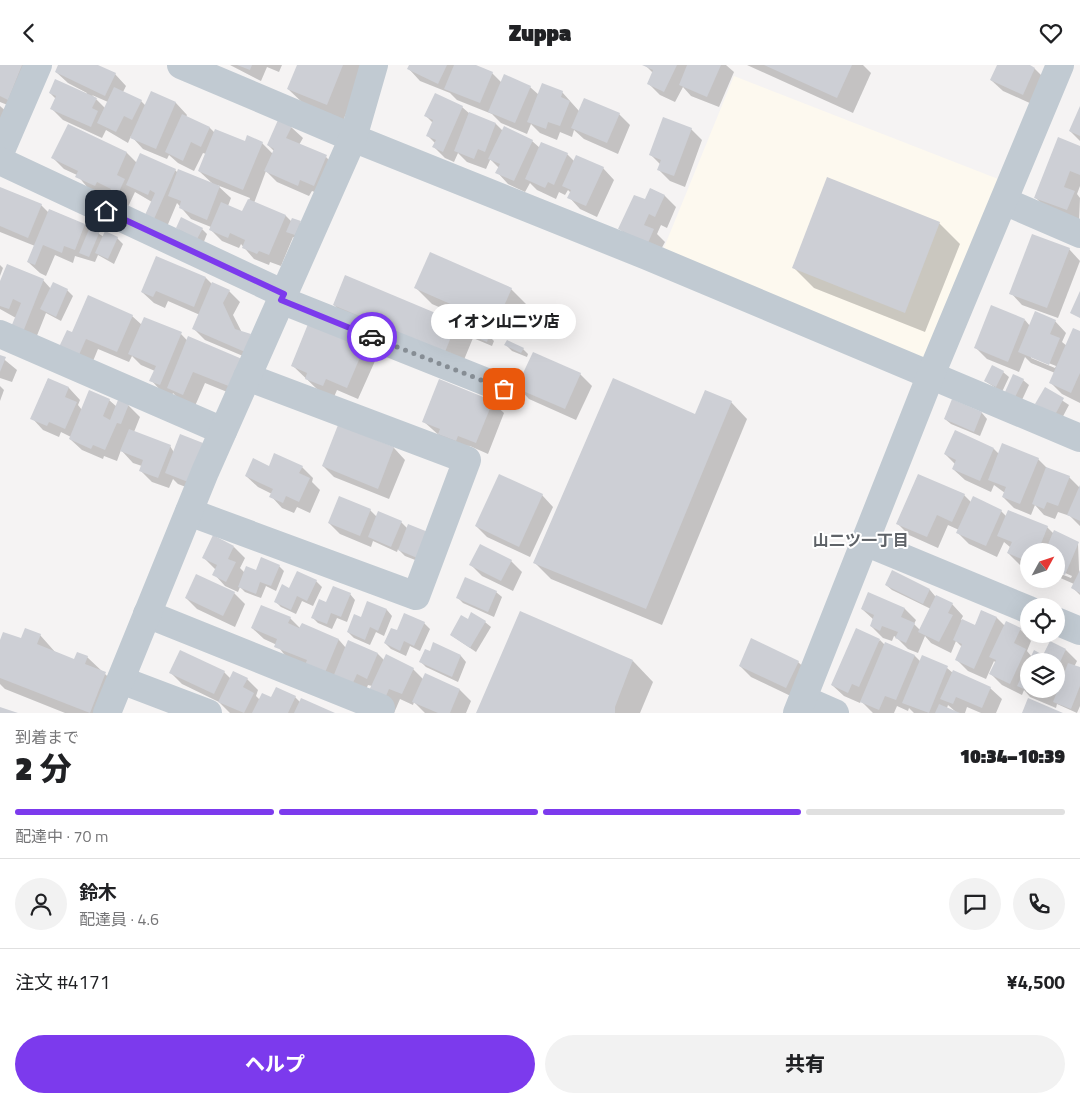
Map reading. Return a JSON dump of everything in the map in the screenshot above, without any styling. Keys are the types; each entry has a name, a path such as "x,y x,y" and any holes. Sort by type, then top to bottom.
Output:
{"street":[{"path":"0,153 38,65"},
{"path":"181,65 353,138 656,259 930,377 1080,438"},
{"path":"107,713 188,512 353,138 374,65"},
{"path":"835,713 800,706 930,377 1060,65"},
{"path":"0,161 282,297 504,389"},
{"path":"1004,201 1080,235"},
{"path":"0,334 223,431"},
{"path":"188,512 416,596 467,460 247,377"},
{"path":"865,542 1020,606"},
{"path":"147,614 381,708"},
{"path":"1065,625 1080,631"},
{"path":"121,679 208,713"}],"shaded area":[{"path":"734,76 1011,184 935,369 663,250"}],"building":[{"path":"0,65 22,65 8,100 0,96"},
{"path":"58,65 98,65 116,73 105,96 55,72"},
{"path":"237,65 252,65 250,70"},
{"path":"297,65 343,65 327,105 287,89"},
{"path":"409,65 447,65 438,84 407,69"},
{"path":"454,65 476,65 493,72 480,103 444,89"},
{"path":"642,65 677,65 664,92 647,84 653,70"},
{"path":"687,65 721,65 707,97 679,85"},
{"path":"764,65 852,65 837,98"},
{"path":"997,65 1030,65 1035,68 1023,95 990,80"},
{"path":"504,74 531,86 515,123 488,112"},
{"path":"55,79 97,98 92,108 98,111 91,127 50,109 56,96 49,93"},
{"path":"542,83 563,91 561,97 570,101 560,126 548,122 546,129 527,122"},
{"path":"114,87 142,100 132,120 124,116 116,132 97,123"},
{"path":"151,91 176,102 156,149 130,138"},
{"path":"435,93 463,106 443,152 432,147 436,140 426,136 433,120 424,116"},
{"path":"584,98 620,113 607,143 571,128"},
{"path":"1080,106 1080,136 1069,131"},
{"path":"469,112 496,123 485,152 478,149 474,159 454,151"},
{"path":"182,114 210,127 201,147 191,142 183,161 165,152"},
{"path":"663,117 692,128 674,176 657,170 661,160 649,155"},
{"path":"278,120 292,126 286,138 327,155 314,186 300,180 298,186 264,171 274,149 267,145"},
{"path":"68,124 127,152 117,175 125,179 116,198 108,195 111,189 97,182 95,186 75,177 78,171 51,158"},
{"path":"504,126 533,140 514,181 495,173 500,164 488,159"},
{"path":"215,129 245,141 247,135 263,142 243,190 198,171"},
{"path":"1058,137 1080,146 1080,175 1070,171 1064,187 1075,191 1067,210 1034,198"},
{"path":"541,142 568,153 554,185 548,182 545,188 525,179"},
{"path":"140,153 176,169 154,219 145,215 155,193 150,190 148,195 126,185"},
{"path":"576,155 604,167 586,206 567,198 571,190 562,186"},
{"path":"178,169 220,186 207,220 179,208 181,201 168,196"},
{"path":"827,177 940,222 905,313 792,268"},
{"path":"0,187 42,204 28,238 0,226"},
{"path":"650,188 665,195 655,217 649,214 644,225 654,229 648,243 618,229 634,195 645,199"},
{"path":"248,199 286,215 269,255 259,251 257,254 242,248 245,240 230,233 228,238 209,230 221,202 242,211"},
{"path":"49,209 85,224 75,250 64,246 62,253 43,245 35,265 27,262"},
{"path":"181,217 203,228 197,239 176,228"},
{"path":"292,218 301,221 295,235 286,232"},
{"path":"90,227 100,231 89,257 79,253"},
{"path":"105,231 118,237 108,259 95,253"},
{"path":"1032,234 1070,248 1047,308 1009,294"},
{"path":"430,252 512,288 496,324 414,288"},
{"path":"156,256 206,277 194,307 156,291 153,297 141,292"},
{"path":"7,264 44,279 23,332 11,327 21,303 13,299 9,309 0,306 0,281"},
{"path":"345,275 457,322 445,352 333,305"},
{"path":"53,282 68,289 56,317 40,309"},
{"path":"212,282 230,290 223,303 235,329 251,334 245,352 192,329"},
{"path":"1080,291 1080,318 1070,313"},
{"path":"88,295 133,315 117,352 86,339 79,355 59,347 67,330 72,332"},
{"path":"991,305 1025,319 1008,362 974,348"},
{"path":"1035,311 1056,320 1050,334 1060,338 1049,365 1018,352"},
{"path":"144,317 182,332 160,385 149,381 156,366 128,354"},
{"path":"308,324 364,348 347,388 326,379 323,386 305,379 307,373 291,366"},
{"path":"469,326 489,335 487,342 466,333"},
{"path":"1073,328 1080,331 1080,373 1071,393 1049,383"},
{"path":"188,336 242,359 231,387 193,372 183,395 167,388"},
{"path":"507,340 524,348 521,353 504,345"},
{"path":"533,352 581,373 565,409 516,388"},
{"path":"0,355 6,357 0,372"},
{"path":"992,365 1004,371 996,387 984,381"},
{"path":"1013,374 1024,379 1015,397 1005,392"},
{"path":"48,378 69,387 65,397 77,402 65,429 49,422 47,426 30,419"},
{"path":"613,378 695,414 705,390 732,401 646,609 533,563"},
{"path":"439,379 493,401 476,443 458,436 456,441 438,434 440,429 422,422"},
{"path":"1045,387 1064,398 1055,415 1035,404"},
{"path":"89,390 110,399 103,416 110,420 118,400 129,404 121,424 117,423 105,450 93,445 91,449 69,439"},
{"path":"952,399 982,412 974,432 944,419"},
{"path":"338,425 394,447 378,489 322,466"},
{"path":"129,429 171,445 158,478 139,471 143,460 120,451"},
{"path":"955,430 994,448 980,481 952,469 956,460 944,454"},
{"path":"180,434 203,443 188,482 165,473"},
{"path":"1002,443 1039,458 1020,504 1002,497 1006,487 988,480"},
{"path":"274,453 303,466 299,473 310,478 299,502 286,496 283,503 269,497 273,489 245,476 253,458 269,466"},
{"path":"1046,467 1070,476 1058,506 1047,502 1044,509 1032,504"},
{"path":"499,474 543,494 519,547 475,526"},
{"path":"918,474 965,494 952,522 937,515 927,537 896,524"},
{"path":"1080,485 1080,521 1067,515"},
{"path":"339,496 371,509 360,536 328,523"},
{"path":"973,496 1002,510 986,546 956,533"},
{"path":"1008,510 1048,526 1041,543 1020,543 1020,558 1007,553 1012,542 997,536"},
{"path":"378,511 402,521 391,547 368,537"},
{"path":"408,524 433,534 422,560 398,550"},
{"path":"1054,530 1079,542 1065,575 1065,543 1048,543"},
{"path":"213,535 234,546 228,559 236,562 226,582 212,575 217,565 202,558"},
{"path":"480,544 512,560 501,581 469,565"},
{"path":"261,557 280,565 271,586 260,582 256,594 238,587 246,566 256,570"},
{"path":"892,570 930,589 923,604 885,585"},
{"path":"1080,570 1080,593 1071,588"},
{"path":"297,571 317,580 307,601 297,596 291,610 274,602 282,584 289,588"},
{"path":"196,574 235,592 223,616 185,598"},
{"path":"465,577 497,591 488,612 456,598"},
{"path":"333,586 351,593 341,617 331,613 327,624 311,618 319,599 326,602"},
{"path":"868,592 905,608 901,617 915,623 906,643 895,638 898,632 882,626 880,631 870,626 874,615 861,609"},
{"path":"936,595 953,603 948,613 953,615 939,642 918,632"},
{"path":"367,601 387,609 378,631 370,627 365,640 347,632 354,614 361,617"},
{"path":"261,605 291,617 288,623 299,628 302,623 339,639 324,675 304,667 307,660 274,647 277,639 251,628"},
{"path":"981,610 997,617 974,669 955,660 962,644 953,640 962,619 975,625"},
{"path":"520,611 633,660 615,707 615,713 476,713"},
{"path":"471,612 486,621 470,648 450,635 461,615 468,619"},
{"path":"404,613 425,622 414,646 404,641 400,651 384,643 391,628 397,630"},
{"path":"1006,621 1020,628 1014,643 1026,649 1024,653 1020,653 1020,662 1010,684 989,674 996,660 989,657"},
{"path":"25,628 41,634 37,644 74,659 77,652 88,656 85,664 106,672 90,713 0,678 0,640 3,632 21,638"},
{"path":"856,628 880,639 859,687 852,684 848,693 831,685"},
{"path":"751,638 799,661 786,688 739,666"},
{"path":"348,640 378,653 367,679 357,674 352,685 333,677"},
{"path":"433,642 461,655 452,677 419,662 425,649 430,651"},
{"path":"885,642 915,655 896,700 885,696 879,710 860,702"},
{"path":"1049,643 1054,643 1066,649 1064,653 1044,653"},
{"path":"180,650 225,671 214,694 169,673"},
{"path":"386,654 414,668 402,694 389,689 383,703 367,695"},
{"path":"922,655 948,666 929,713 902,703"},
{"path":"1068,663 1080,667 1080,686 1071,709 1053,702 1055,698 1065,698 1065,671"},
{"path":"953,670 991,687 982,708 956,697 953,704 940,699"},
{"path":"233,671 248,678 243,687 254,693 244,713 218,702"},
{"path":"425,673 460,689 450,713 438,713 412,702"},
{"path":"276,687 296,696 288,713 252,713 262,693 271,697"},
{"path":"301,698 335,713 294,713"},
{"path":"1028,698 1063,713 1022,713"},
{"path":"939,704 960,713 935,713"},
{"path":"0,707 18,713 0,713"}],"way so far":[{"path":"372,337 504,389"}],"place":[{"name":"イオン山二ツ店","path":"504,389"}],"district":[{"name":"山二ツ一丁目","path":"861,540"}],"route":[{"path":"106,211 284,294 281,300 372,337"}]}
